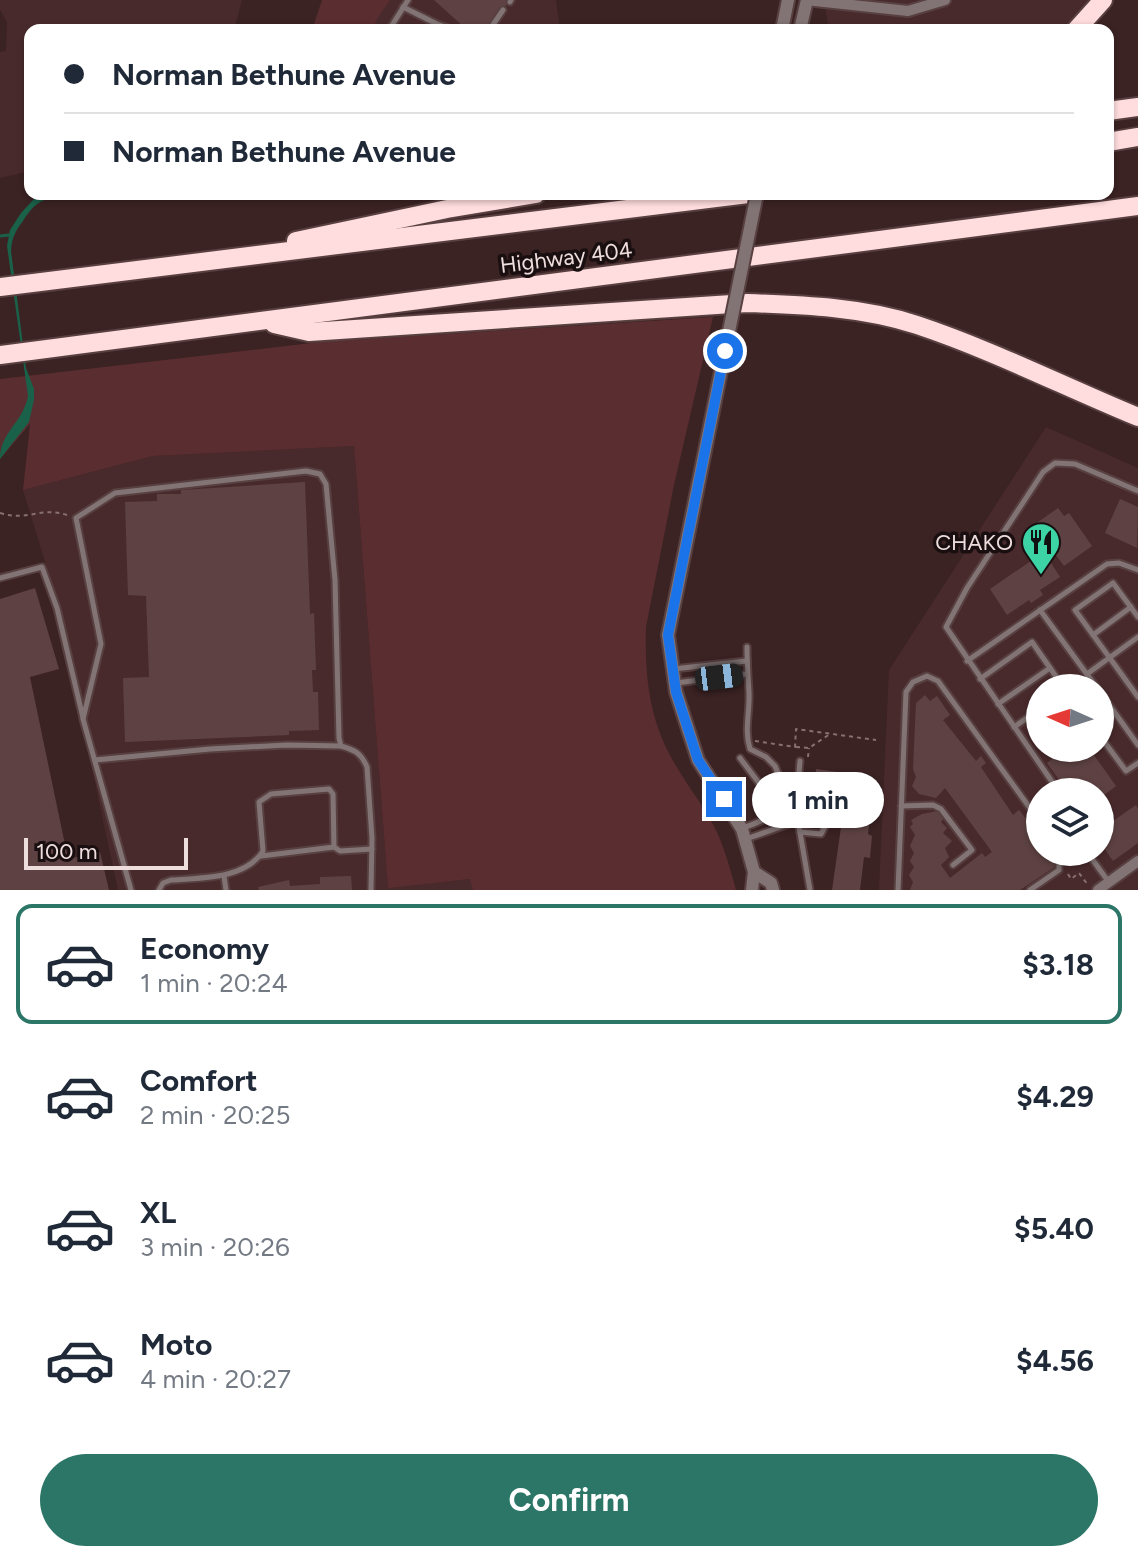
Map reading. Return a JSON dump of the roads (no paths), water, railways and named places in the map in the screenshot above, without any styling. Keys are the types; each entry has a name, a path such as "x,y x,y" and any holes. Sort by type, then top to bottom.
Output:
{"highway":[{"path":"1081,24 1103,0"},
{"path":"1114,110 1138,107"},
{"path":"1114,141 1138,137"},
{"path":"164,268 500,200"},
{"name":"Highway 404","path":"0,287 701,200"},
{"name":"Highway 404","path":"0,355 1133,207"},
{"path":"260,321 309,332 747,303 813,306 865,312 916,325 993,354 1138,417"}],"street":[{"path":"783,24 788,0"},
{"path":"801,24 806,0 908,11 945,0"},
{"path":"752,890 754,872 743,834 698,760 674,676 668,635 756,200"},
{"path":"1098,890 1138,861"},
{"path":"754,872 771,883 773,890"}],"lane":[{"path":"393,24 408,0"},
{"path":"403,7 437,24"},
{"path":"493,24 503,10"},
{"path":"1026,744 948,634 948,619 1043,472 1055,463 1075,464 1138,491"},
{"path":"83,719 101,644 76,518 115,493 306,471 320,474 326,484 335,573 341,746"},
{"path":"967,661 1107,564 1119,563 1138,570"},
{"path":"0,578 42,567 57,608 83,719 131,890"},
{"path":"1138,617 1113,583 1075,610 1138,697"},
{"path":"1093,635 1131,607"},
{"path":"1040,610 1087,674 1138,637"},
{"path":"980,679 1032,642 1054,674"},
{"path":"747,647 749,691 746,738 750,749 775,766 798,821 810,890"},
{"path":"674,676 747,661"},
{"path":"998,704 1050,668"},
{"path":"674,676 746,674"},
{"path":"898,890 906,692 913,682 927,676 938,681 1026,803"},
{"path":"1114,712 1138,745"},
{"path":"1014,727 1026,719"},
{"path":"95,760 287,745 354,749 363,757 367,767 371,890"},
{"path":"1114,755 1126,771 1138,763"},
{"path":"740,758 762,787 782,786"},
{"path":"788,801 797,795 800,761"},
{"path":"260,856 263,851 259,802 271,794 297,790 329,789 333,794 334,847"},
{"path":"901,806 933,805 941,809 972,850 953,865"},
{"path":"743,834 792,810 815,810 826,815 828,821 821,834 799,832"},
{"path":"743,834 798,821"},
{"path":"159,890 163,883 171,880 224,876 260,856 334,847 340,851 372,849"},
{"path":"1030,890 1059,870 1060,866"},
{"path":"1097,866 1108,882"},
{"path":"224,876 226,890"}],"waterway":[{"path":"0,236 9,235"}],"place":[{"name":"CHAKO","path":"1041,576"}]}
